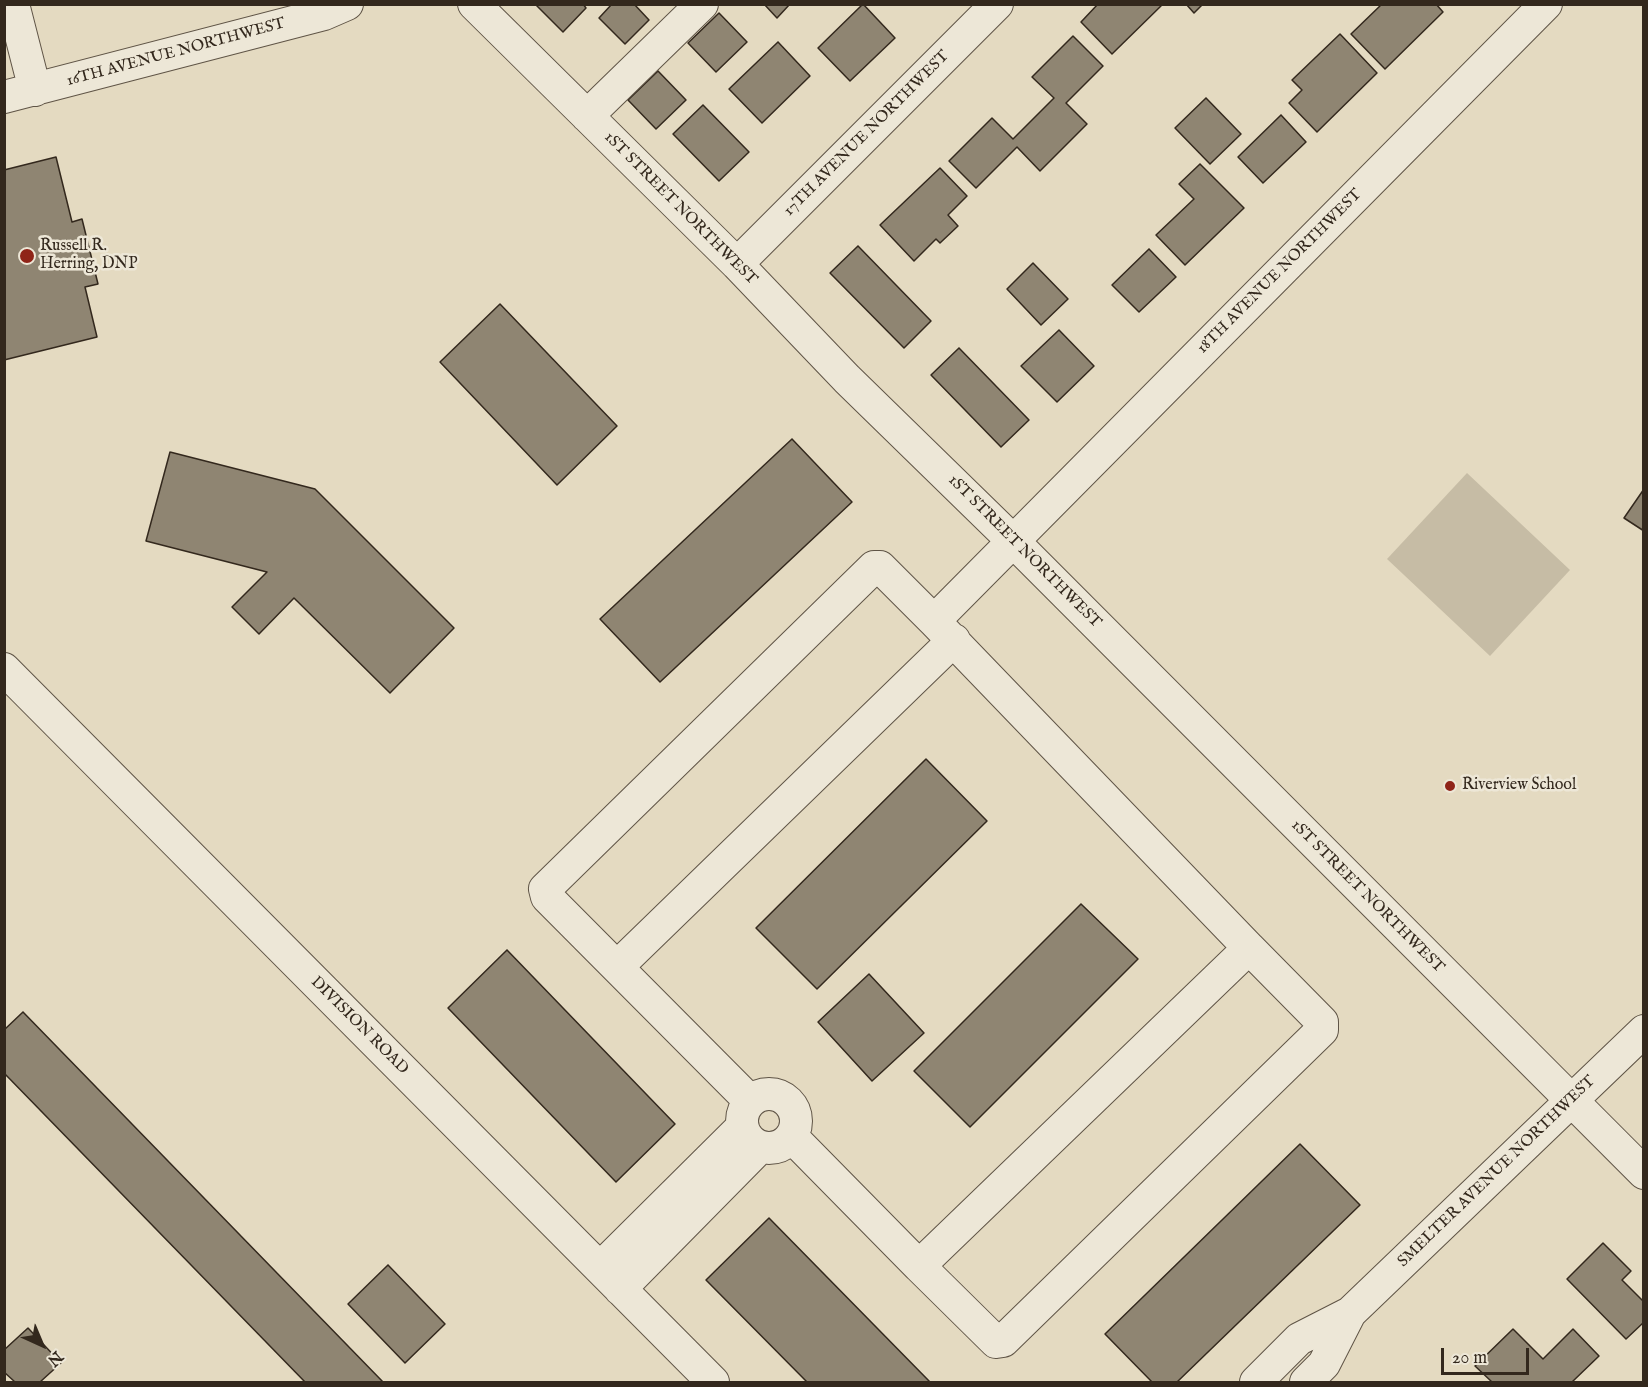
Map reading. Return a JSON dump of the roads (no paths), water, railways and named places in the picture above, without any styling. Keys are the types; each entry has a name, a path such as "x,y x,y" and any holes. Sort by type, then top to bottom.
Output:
{"street":[{"path":"13,4 35,90"},
{"name":"16TH AVENUE NORTHWEST","path":"4,97 324,14 347,4"},
{"name":"1ST STREET NORTHWEST","path":"474,4 737,264 847,379 1013,541 1644,1173"},
{"path":"587,116 702,4"},
{"name":"17TH AVENUE NORTHWEST","path":"737,264 997,4"},
{"name":"18TH AVENUE NORTHWEST","path":"616,967 944,631 1013,541 1546,4"},
{"path":"610,1278 751,1125 758,1096 766,1094 784,1097 795,1112 796,1129 792,1137 777,1148 751,1125 616,967 547,897 545,889 874,567 880,567 1322,1022 1322,1030 1003,1341 996,1342 792,1137"},
{"name":"DIVISION ROAD","path":"4,669 713,1383"},
{"path":"919,1266 1249,948"},
{"name":"SMELTER AVENUE NORTHWEST","path":"1256,1383 1299,1339 1350,1313 1644,1031"},
{"name":"SMELTER AVENUE NORTHWEST","path":"1306,1383 1324,1364 1350,1313"}],"place":[{"name":"Russell R. Herring, DNP","path":"27,256"},
{"name":"Riverview School","path":"1450,786"}]}
